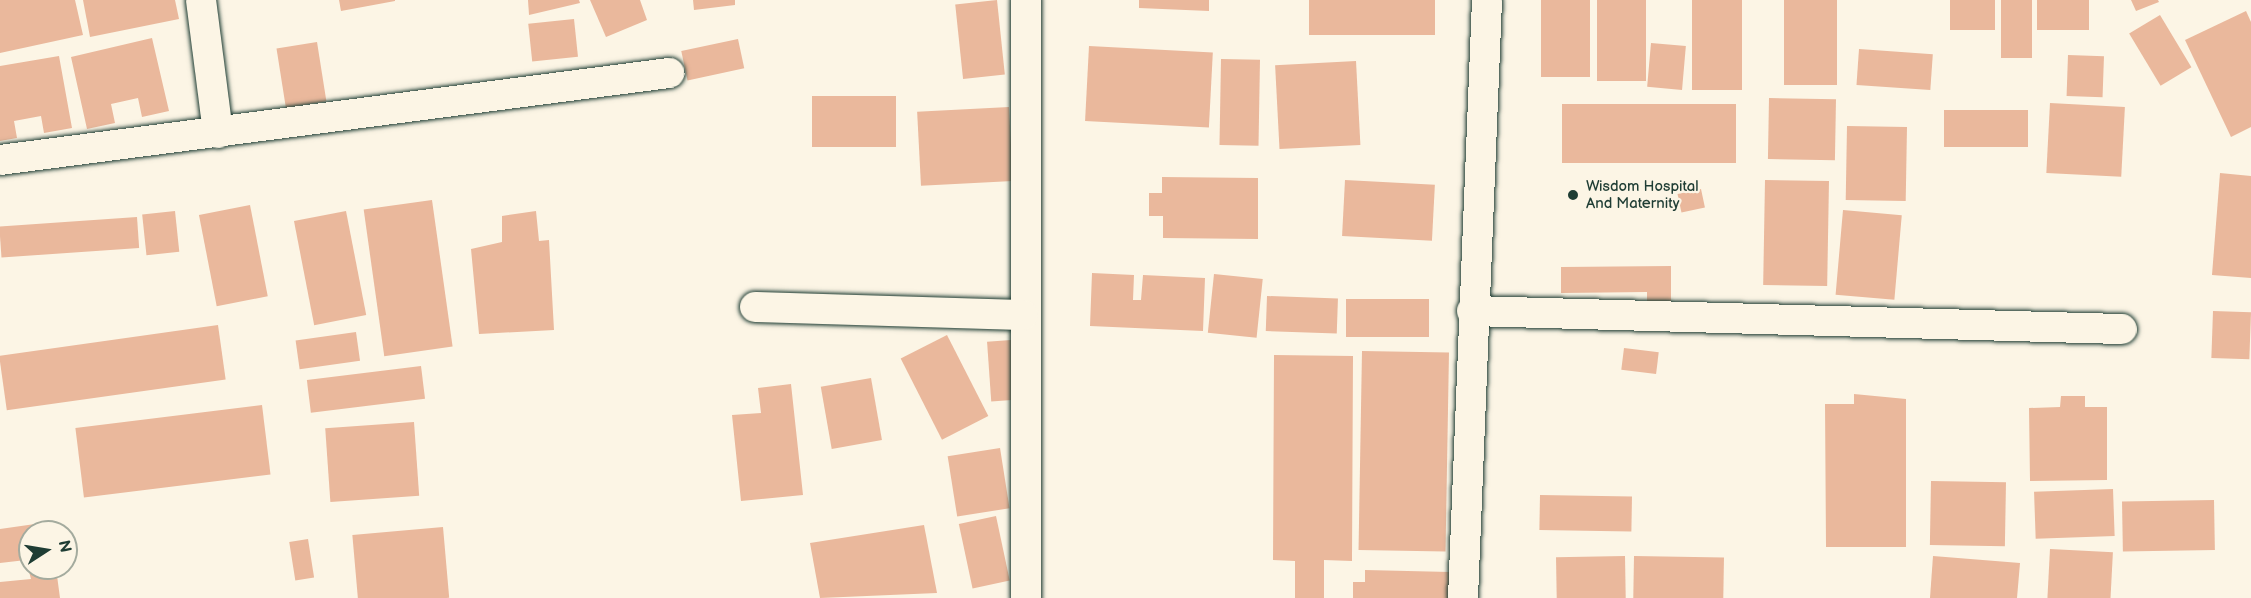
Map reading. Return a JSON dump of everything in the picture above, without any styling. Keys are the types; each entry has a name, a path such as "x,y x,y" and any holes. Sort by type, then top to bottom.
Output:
{"street":[{"path":"201,0 218,133"},
{"path":"1026,0 1023,315 1026,598"},
{"path":"1463,598 1472,311 1487,0"},
{"path":"0,160 669,73"},
{"path":"755,307 1023,315"},
{"path":"1472,311 2122,329"}],"building":[{"path":"0,0 75,0 83,35 0,53"},
{"path":"83,0 175,0 179,19 90,37"},
{"path":"339,0 395,0 395,1 341,11"},
{"path":"528,0 579,0 580,3 529,15"},
{"path":"590,0 640,0 647,20 606,37"},
{"path":"693,0 735,0 735,5 694,10"},
{"path":"997,0 1005,75 963,79 955,4"},
{"path":"1139,0 1209,0 1209,11 1139,8"},
{"path":"1309,0 1435,0 1435,35 1309,35"},
{"path":"1541,0 1590,0 1590,77 1541,77"},
{"path":"1597,0 1646,0 1646,81 1597,81"},
{"path":"1692,0 1742,0 1742,90 1692,90"},
{"path":"1784,0 1837,0 1837,85 1784,85"},
{"path":"1950,0 1995,0 1995,30 1950,30"},
{"path":"2001,0 2032,0 2032,58 2001,58"},
{"path":"2037,0 2089,0 2089,30 2037,30"},
{"path":"2131,0 2158,0 2159,2 2136,11"},
{"path":"2246,11 2251,22 2251,127 2231,137 2185,40"},
{"path":"2160,15 2191,67 2161,86 2129,34"},
{"path":"574,19 578,57 532,62 528,24"},
{"path":"152,38 169,111 142,117 138,98 111,104 115,123 87,129 71,57"},
{"path":"738,39 744,68 688,80 681,51"},
{"path":"317,42 326,101 286,108 277,48"},
{"path":"1651,43 1686,46 1682,90 1647,87"},
{"path":"1089,46 1213,52 1209,127 1085,121"},
{"path":"1859,49 1933,54 1930,90 1856,85"},
{"path":"2068,55 2104,56 2103,97 2067,96"},
{"path":"59,56 72,128 44,133 41,116 14,121 17,138 0,141 0,66"},
{"path":"1221,59 1260,60 1258,146 1219,145"},
{"path":"1356,61 1360,145 1280,149 1275,65"},
{"path":"812,96 896,96 896,147 812,147"},
{"path":"1769,98 1836,99 1835,160 1768,159"},
{"path":"2050,103 2125,107 2121,177 2046,173"},
{"path":"1562,104 1736,104 1736,163 1562,163"},
{"path":"1009,107 1013,181 921,186 917,112"},
{"path":"1944,110 2028,110 2028,147 1944,147"},
{"path":"1847,126 1907,127 1906,201 1846,200"},
{"path":"2220,173 2251,176 2251,278 2212,275"},
{"path":"1162,177 1258,178 1258,239 1163,238 1163,216 1149,216 1149,193 1162,193"},
{"path":"1345,180 1435,185 1432,241 1342,236"},
{"path":"1765,180 1829,181 1827,286 1763,285"},
{"path":"1701,189 1705,208 1681,213 1678,194"},
{"path":"432,200 453,347 384,356 364,210"},
{"path":"250,205 268,296 217,306 199,215"},
{"path":"1843,210 1902,215 1894,300 1836,295"},
{"path":"175,211 179,252 146,255 142,214"},
{"path":"346,211 366,315 314,325 294,221"},
{"path":"536,211 539,241 549,240 554,330 479,334 471,249 502,242 502,216"},
{"path":"137,217 139,248 1,258 0,227"},
{"path":"1671,266 1671,305 1647,305 1647,292 1561,293 1561,267"},
{"path":"1092,273 1134,275 1133,300 1141,300 1143,275 1205,278 1203,331 1090,326"},
{"path":"1214,274 1263,279 1257,338 1208,333"},
{"path":"1267,296 1338,298 1337,333 1266,331"},
{"path":"1346,299 1429,299 1429,337 1346,337"},
{"path":"2213,311 2251,312 2249,359 2211,358"},
{"path":"218,325 226,379 7,410 0,356"},
{"path":"356,332 360,361 300,369 296,340"},
{"path":"947,335 988,416 942,440 901,359"},
{"path":"1011,340 1015,400 991,402 987,342"},
{"path":"1624,348 1659,352 1656,374 1621,370"},
{"path":"1362,351 1449,353 1446,551 1359,550"},
{"path":"1274,355 1353,356 1352,561 1324,560 1324,598 1295,598 1295,561 1273,560"},
{"path":"421,366 425,399 311,413 307,380"},
{"path":"871,378 882,440 832,449 821,387"},
{"path":"791,384 803,495 741,501 732,415 761,413 758,388"},
{"path":"1854,394 1906,399 1906,547 1826,547 1825,404 1854,404"},
{"path":"2061,396 2085,396 2085,407 2107,407 2107,480 2030,481 2029,408 2060,407"},
{"path":"262,405 271,474 84,497 75,428"},
{"path":"414,422 419,496 330,502 325,428"},
{"path":"1000,448 1010,508 957,517 948,456"},
{"path":"1931,481 2006,482 2005,546 1930,545"},
{"path":"2113,489 2115,536 2036,539 2034,492"},
{"path":"1540,495 1632,497 1631,532 1539,530"},
{"path":"2214,500 2215,550 2123,552 2122,502"},
{"path":"996,516 1010,581 973,588 959,524"},
{"path":"924,525 937,593 820,598 810,543"},
{"path":"18,526 18,561 0,563 0,529"},
{"path":"443,527 449,598 358,598 352,535"},
{"path":"308,539 314,578 295,580 289,542"},
{"path":"2050,549 2113,552 2111,598 2047,598"},
{"path":"1625,556 1626,598 1557,598 1556,557"},
{"path":"1634,556 1724,558 1723,598 1633,598"},
{"path":"1933,556 2020,563 2017,598 1930,598"},
{"path":"1365,570 1450,572 1450,598 1353,598 1353,582 1365,582"},
{"path":"58,580 60,598 0,598 0,582"}],"place":[{"name":"Wisdom Hospital And Maternity","path":"1573,195"}]}
